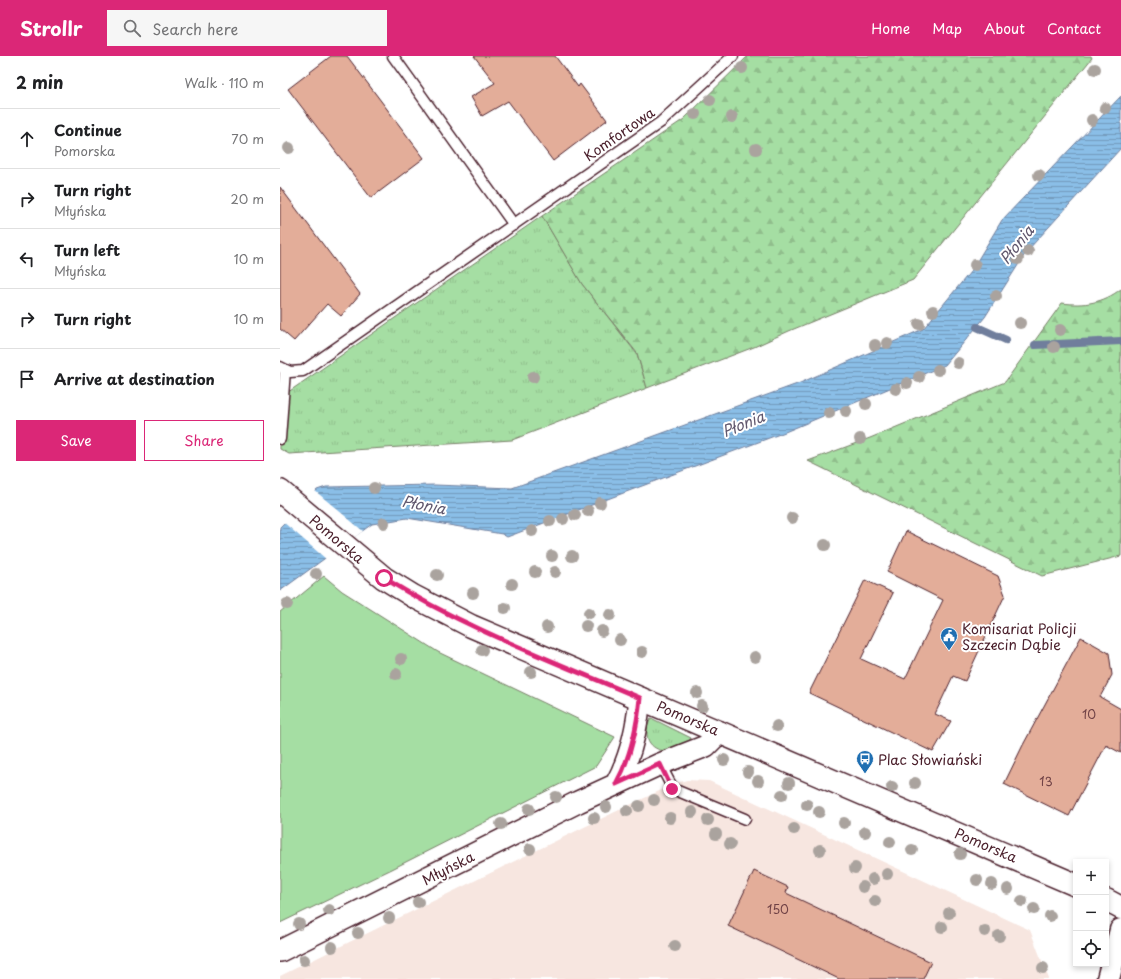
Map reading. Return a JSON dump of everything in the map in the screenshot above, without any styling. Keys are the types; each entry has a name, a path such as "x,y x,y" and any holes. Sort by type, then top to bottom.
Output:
{"street":[{"name":"Pomorska","path":"287,497 384,578 401,589 471,626 1073,884"},
{"path":"616,784 627,764 637,729 640,698"},
{"name":"Młyńska","path":"280,951 616,784 660,764 706,746 720,732"},
{"path":"1109,902 1121,908"},
{"path":"1108,979 1121,930"}],"lane":[{"path":"392,56 514,225"},
{"name":"Komfortowa","path":"282,368 290,372 303,371 385,315 661,122 733,56"},
{"path":"280,439 282,368"},
{"path":"660,764 672,789 744,819"}],"shaded area":[{"path":"687,780 709,781 1030,930 1049,979 280,979 280,976 615,812 676,783"}],"green space":[{"path":"748,56 1091,56 1092,58 913,280 754,347 647,388 637,353 582,284 542,216 684,119"},
{"path":"542,216 582,284 637,354 647,388 512,440 289,454 280,449 280,398"},
{"path":"1121,289 1121,556 1042,576 808,461 870,438 1005,382 1062,303 1086,304 1107,298"},
{"path":"324,576 342,591 438,652 615,737 596,766 392,869 280,923 280,612"},
{"path":"651,718 691,738 684,745 675,750 666,751 658,749 652,745 648,738 647,729"}],"water":[{"name":"Płonia","path":"1121,96 1121,148 1027,251 985,317 945,365 785,432 507,537 502,534 407,518 372,524 280,591 280,527 317,490 326,487 435,485 512,488 800,383 923,329 971,271 1002,220"}],"pier":[{"path":"314,490 363,531 326,559 282,521"}],"building":[{"path":"331,56 347,56 424,158 371,198 288,89"},
{"path":"474,56 555,56 578,87 580,84 607,120 553,161 508,101 482,116 471,97 495,83"},
{"path":"280,187 360,294 341,316 327,304 294,341 280,329"},
{"name":"Komisariat Policji Szczecin Dąbie","path":"906,531 998,576 1005,595 965,681 953,676 935,714 951,721 933,752 809,693 865,580 893,593 861,659 905,679 943,600 887,572"},
{"path":"1081,637 1109,653 1112,675 1100,697 1121,709 1121,753 1106,745 1069,816 1004,784 1023,745"},
{"path":"754,871 788,887 786,893 931,962 923,979 839,979 728,926"}],"waterway":[{"path":"977,327 1006,340"},
{"path":"1035,345 1121,341"}],"place":[{"name":"Komisariat Policji Szczecin Dąbie","path":"949,651"},
{"name":"Plac Słowiański","path":"865,774"}],"route":[{"path":"384,578 413,596 471,626 640,698 637,729 627,764 616,784 660,764 672,789"}]}
